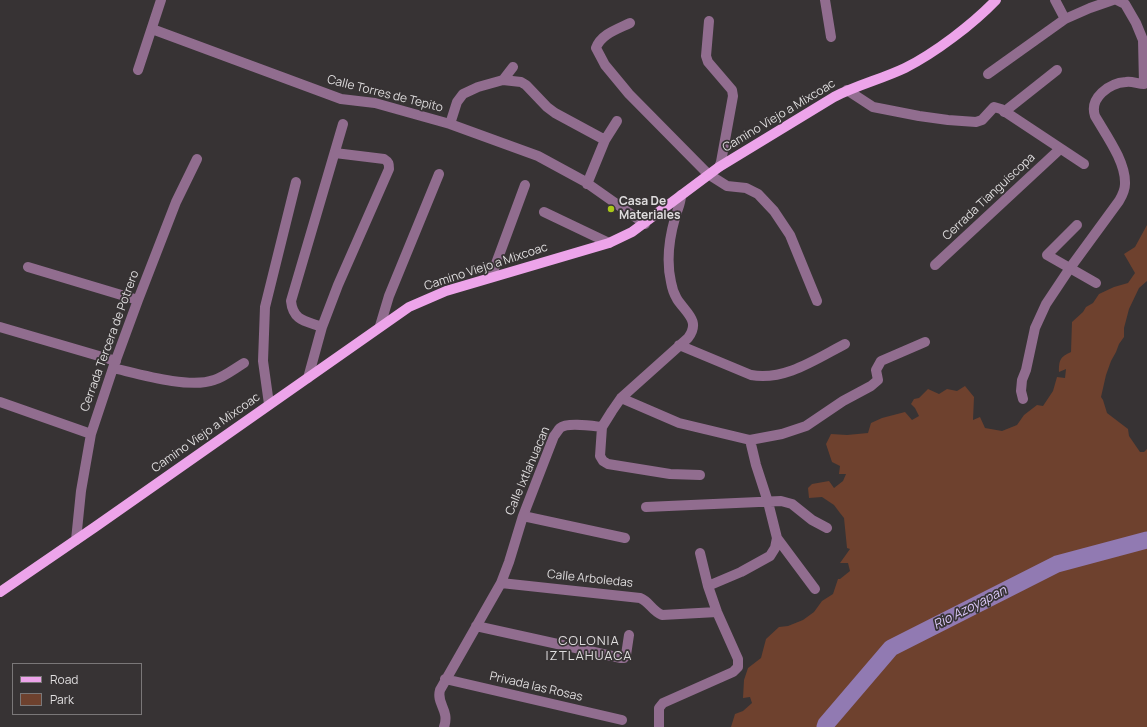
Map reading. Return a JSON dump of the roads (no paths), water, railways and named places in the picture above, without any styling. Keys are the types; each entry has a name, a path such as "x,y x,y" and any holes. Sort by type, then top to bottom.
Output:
{"main road":[{"name":"Camino Viejo a Mixcoac","path":"0,592 308,378 408,306 446,291 609,243 632,232 645,224 708,174 847,90 885,77 925,58 967,26 996,0"}],"street":[{"path":"138,70 161,0"},
{"path":"825,0 831,37"},
{"path":"1055,0 1066,19"},
{"path":"988,74 1066,19 1090,8 1113,0"},
{"path":"1022,399 1022,380 1026,370 1035,328 1046,304 1125,189 1125,177 1119,157 1095,116 1094,111 1096,99 1112,85 1119,82 1128,81 1146,83 1145,39 1125,4 1116,0"},
{"path":"709,21 706,56 708,62 732,90 733,96 722,162 719,167"},
{"path":"630,22 603,37 596,48 600,58 629,94 708,174 727,186 746,188 758,194 774,211 790,235 817,301"},
{"name":"Calle Torres de Tepito","path":"152,28 341,99 375,103 450,124 538,156 587,184 645,224"},
{"path":"503,80 514,67"},
{"path":"1004,112 1057,70"},
{"path":"450,124 457,102 463,94 478,87 503,80 521,82 555,113 605,140"},
{"path":"847,90 873,107 919,116 976,122 982,120 994,107 1084,164"},
{"path":"587,184 605,140 617,121"},
{"path":"322,327 296,317 292,310 291,301 343,124"},
{"name":"Cerrada Tianguiscopa","path":"935,265 1060,149"},
{"path":"308,378 322,327 338,285 389,169 388,161 379,158 335,153"},
{"name":"Cerrada Tercera de Potrero","path":"76,540 81,491 91,434 114,364 138,300 176,202 197,159"},
{"path":"380,326 389,296 439,174"},
{"path":"269,404 263,362 265,307 296,182"},
{"path":"491,277 524,185"},
{"path":"681,195 681,202 675,217 668,246 668,258 670,280 673,291 677,299 693,320 691,334 620,398 602,427 600,456 603,461 608,464 670,474 700,475"},
{"path":"544,212 609,243"},
{"path":"1077,225 1047,255 1096,283"},
{"path":"28,267 138,300"},
{"path":"0,327 114,364 176,381 201,383 215,380 244,363"},
{"path":"620,398 679,422 750,440 782,434 806,426 843,401 871,386 878,380 876,370 881,361 925,342"},
{"path":"679,345 751,375 761,377 785,373 812,362 845,344"},
{"path":"0,402 91,434"},
{"name":"Calle Ixtlahuacan","path":"444,727 446,722 446,713 439,698 439,694 445,679 501,583 523,516 554,436 560,428 566,426 583,425 602,427"},
{"path":"750,440 777,538 815,589"},
{"path":"646,507 781,501 792,504 812,520 827,528"},
{"path":"523,516 625,538"},
{"path":"708,586 741,572 770,556 775,548 777,538"},
{"path":"658,727 659,708 663,704 733,672 738,667 738,659 717,612 708,586 700,553"},
{"name":"Calle Arboledas","path":"501,583 640,598 646,600 655,612 662,615 717,612"},
{"path":"476,626 621,658 624,658 626,655 629,635"},
{"name":"Privada las Rosas","path":"445,679 622,720"}],"waterway":[{"name":"Rio Azoyapan","path":"825,727 891,648 1057,564 1147,540"}],"place":[{"name":"Casa De Materiales","path":"611,209"}],"district":[{"name":"COLONIA IZTLAHUACA","path":"589,648"}]}
